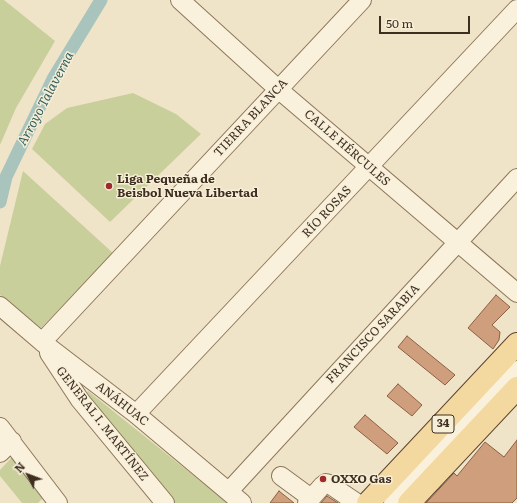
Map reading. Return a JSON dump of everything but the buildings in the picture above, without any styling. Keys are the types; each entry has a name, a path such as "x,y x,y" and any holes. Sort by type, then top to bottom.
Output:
{"main road":[{"name":"34","path":"368,503 517,344"},
{"name":"34","path":"409,503 517,388"}],"street":[{"name":"CALLE HÉRCULES","path":"180,0 200,6 278,89 517,293"},
{"name":"TIERRA BLANCA","path":"42,342 362,0"},
{"name":"RÍO ROSAS","path":"136,414 517,9"},
{"name":"FRANCISCO SARABIA","path":"229,491 517,178"},
{"name":"ANÁHUAC","path":"0,306 42,342 136,414 242,503"},
{"name":"GENERAL I. MARTÍNEZ","path":"42,342 80,400 164,503"},
{"path":"381,503 517,356"},
{"path":"393,503 517,370"},
{"path":"0,427 6,447 58,503"},
{"path":"281,476 309,501 322,486 330,484 357,503"}],"green space":[{"path":"0,0 4,0 55,41 16,108 0,145"},
{"name":"Liga Pequeña de Beisbol Nueva Libertad","path":"133,93 176,114 201,134 110,222 32,149 45,124 67,108"},
{"path":"23,171 113,253 41,328 0,295 0,266"},
{"path":"88,391 228,503 174,503 86,394"},
{"path":"13,456 45,496 38,503 22,503 0,476 0,470"}],"waterway":[{"name":"Arroyo Talaverna","path":"0,202 6,177 53,79 101,0"}],"place":[{"name":"Liga Pequeña de Beisbol Nueva Libertad","path":"109,186"},
{"name":"OXXO Gas","path":"323,479"}]}
